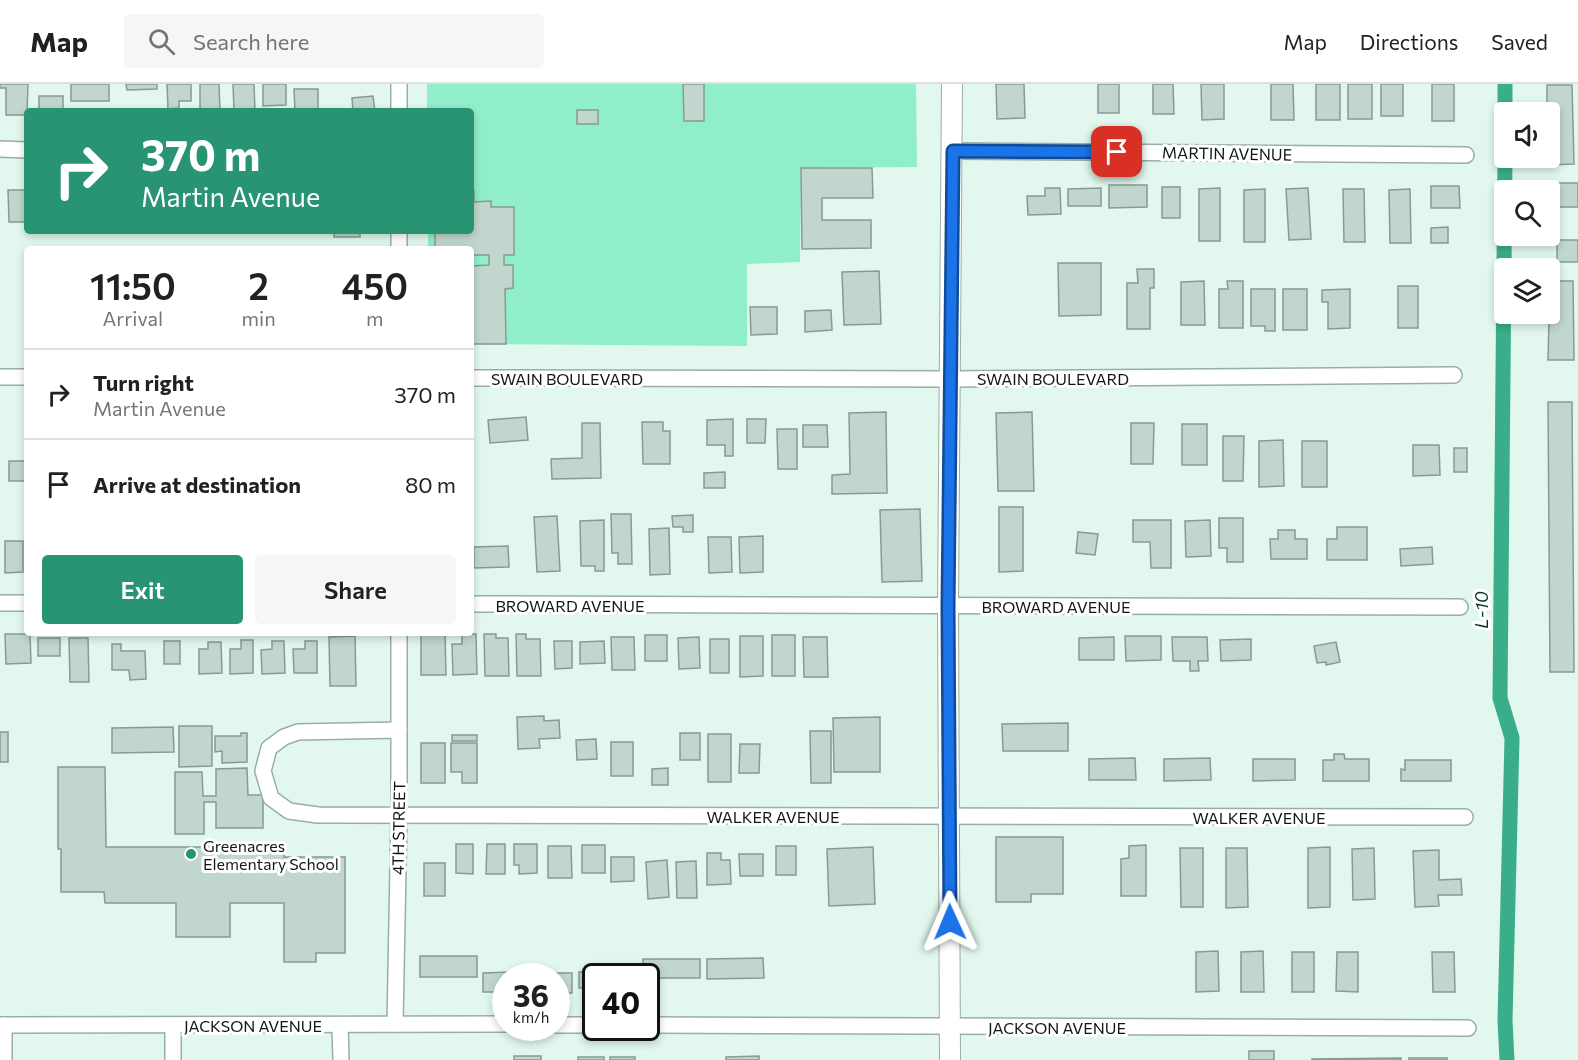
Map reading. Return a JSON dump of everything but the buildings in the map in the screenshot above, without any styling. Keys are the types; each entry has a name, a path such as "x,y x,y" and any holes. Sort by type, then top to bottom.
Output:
{"street":[{"path":"399,84 399,108"},
{"path":"950,1060 948,606 952,84"},
{"path":"0,149 24,150"},
{"name":"MARTIN AVENUE","path":"953,151 1466,155"},
{"name":"SWAIN BOULEVARD","path":"474,378 1454,375"},
{"path":"0,377 24,377"},
{"path":"0,603 24,603"},
{"name":"BROWARD AVENUE","path":"474,604 1460,607"},
{"name":"4TH STREET","path":"395,1024 399,815 399,636"},
{"name":"WALKER AVENUE","path":"399,730 298,732 284,736 269,748 263,771 271,798 289,811 318,815 1465,817"},
{"name":"JACKSON AVENUE","path":"2,1025 492,1024"},
{"path":"2,1025 4,1060"},
{"path":"173,1025 173,1060"},
{"path":"340,1025 341,1060"},
{"name":"JACKSON AVENUE","path":"660,1025 1468,1028"}],"green space":[{"path":"427,84 916,84 917,167 801,168 800,262 747,264 747,346 474,344 474,246 428,246 428,234 474,234 474,108 427,108"}],"waterway":[{"name":"L-10","path":"1505,84 1505,102"},
{"name":"L-10","path":"1505,168 1500,698 1512,738 1505,1021 1507,1060"}],"place":[{"name":"Greenacres Elementary School","path":"191,854"}],"route":[{"path":"950,922 948,606 953,151 1117,152"}]}
